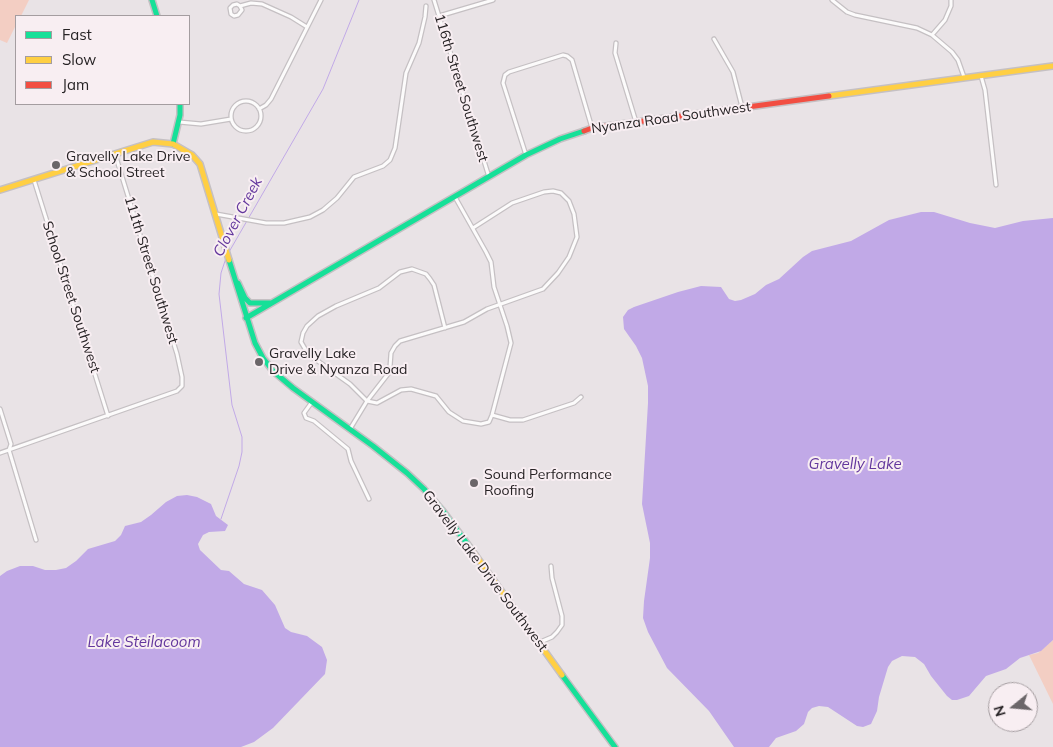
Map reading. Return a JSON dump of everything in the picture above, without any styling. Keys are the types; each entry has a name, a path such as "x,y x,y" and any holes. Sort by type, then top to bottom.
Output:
{"main road":[{"path":"152,0 157,15"},
{"name":"Nyanza Road Southwest","path":"246,318 526,155 560,139 592,128 1053,66"},
{"path":"0,190 153,142 173,144 179,122 180,105"},
{"name":"Gravelly Lake Drive Southwest","path":"173,144 188,151 200,164 246,318 255,343 270,367 287,383 407,473 424,489 442,510 615,747"},
{"path":"232,272 245,298 250,303 274,302"}],"street":[{"path":"259,110 271,99 321,0"},
{"name":"116th Street Southwest","path":"434,0 489,177"},
{"path":"439,16 493,0"},
{"path":"832,0 847,12 855,15 917,28 932,35 952,52 958,60 964,77"},
{"path":"932,35 945,20 951,6 951,0"},
{"path":"240,6 251,3 262,4 291,17 307,27"},
{"path":"216,214 254,222 284,223 314,216 337,198 354,178 383,166 390,160 395,148 406,74 418,43 426,6"},
{"path":"714,39 733,72 742,107"},
{"path":"616,44 615,54 636,122"},
{"path":"526,155 503,83 503,78 509,72 563,55 567,56 572,60 592,128"},
{"path":"980,76 985,90 996,185"},
{"path":"240,102 250,102 259,110 260,121 254,129 249,131 236,127 231,119 233,109 240,102"},
{"path":"179,122 201,124 231,119"},
{"name":"111th Street Southwest","path":"108,416 177,391 181,387 182,378 177,354 115,153"},
{"name":"School Street Southwest","path":"34,179 108,416"},
{"path":"350,429 388,374 391,354 400,341 468,321 487,309 543,289 569,258 576,240 572,207 567,198 556,191 544,192 517,201 473,228"},
{"path":"445,328 434,285 423,272 412,269 400,272 373,291 336,306 318,316 303,332 301,342 308,354 350,384 367,402 377,402 401,390 411,389 436,396 449,412 466,422 486,424 491,420 511,343 494,287 491,262 455,196"},
{"path":"492,415 510,420 523,420 574,403 581,397"},
{"path":"312,402 304,413 306,418 314,421 348,449 351,461 369,499"},
{"path":"0,410 11,444 9,450 36,540"},
{"path":"0,453 108,416"},
{"path":"538,643 552,637 560,630 562,624 551,566"}],"shaded area":[{"path":"0,0 29,0 22,15 15,15 15,27 7,43 0,40"},
{"path":"1053,640 1053,704 1029,655 1038,653"}],"water":[{"name":"Gravelly Lake","path":"921,212 934,212 970,223 995,228 1023,221 1053,218 1053,640 1041,651 1020,658 1006,669 986,676 969,696 957,700 952,700 947,696 924,664 915,657 902,656 892,661 888,667 877,711 871,724 863,727 857,726 828,707 819,706 812,708 808,712 804,724 796,731 776,738 769,747 734,747 709,711 667,668 648,632 643,618 650,558 650,543 642,504 648,386 642,358 624,329 623,317 628,310 634,307 701,286 721,287 729,299 741,300 755,294 766,285 779,279 812,251 851,241 889,220"},
{"name":"Lake Steilacoom","path":"177,496 197,497 211,504 216,516 228,525 225,531 209,532 203,535 198,544 200,550 221,570 229,571 244,584 262,590 275,605 285,628 291,632 307,636 322,647 327,660 325,674 273,728 254,742 241,747 0,747 0,576 20,566 33,566 45,570 66,568 88,549 115,541 121,535 125,526 141,522 166,502"}],"waterway":[{"name":"Clover Creek","path":"229,252 323,89 359,0"},
{"name":"Clover Creek","path":"221,519 242,452 242,437 232,405 219,294 221,273 226,258"}],"traffic: fast":[{"path":"152,0 157,15"},
{"path":"173,144 180,115 180,105"},
{"path":"246,318 526,155 560,139 584,131"},
{"path":"229,260 255,343 273,371 407,473 442,510 471,549"},
{"path":"238,283 245,298 250,303 270,303"},
{"path":"562,675 615,747"}],"traffic: slow":[{"path":"829,96 1053,66"},
{"path":"0,190 153,142 173,144 192,155 200,164 229,260"},
{"path":"471,549 562,675"}],"traffic: jam":[{"path":"584,131 592,128 829,96"}],"place":[{"name":"Gravelly Lake Drive & School Street","path":"56,165"},
{"name":"Gravelly Lake Drive & Nyanza Road","path":"259,362"},
{"name":"Sound Performance Roofing","path":"474,483"}]}
